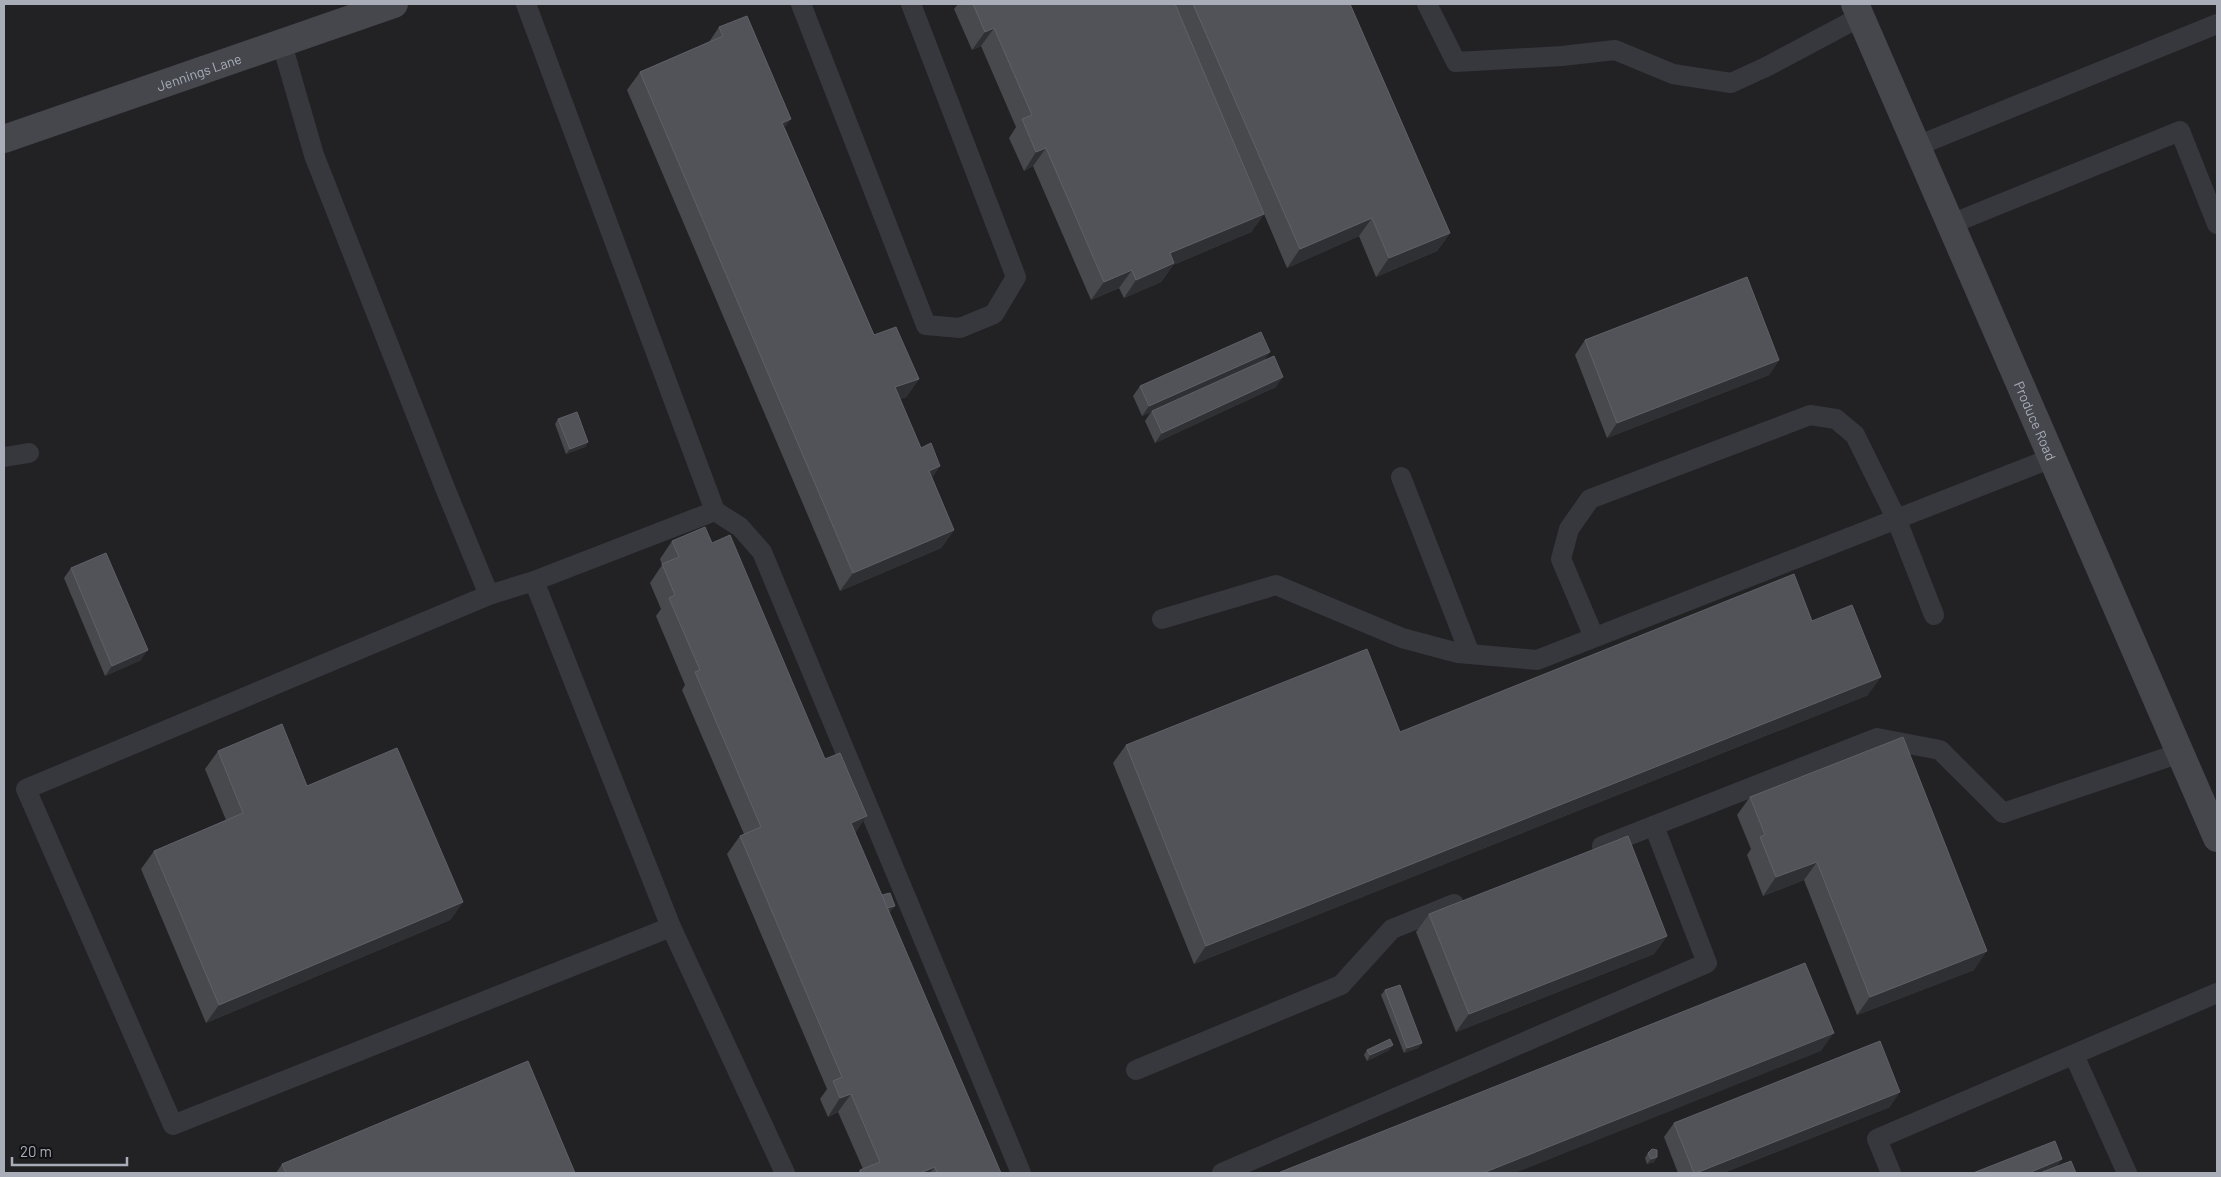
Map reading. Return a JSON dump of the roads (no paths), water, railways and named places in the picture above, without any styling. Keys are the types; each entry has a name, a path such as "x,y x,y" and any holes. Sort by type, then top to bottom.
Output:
{"street":[{"name":"Jennings Lane","path":"4,139 394,4"},
{"name":"Produce Road","path":"1857,11 2217,838"}],"lane":[{"path":"526,4 714,511 740,527 762,552 1022,1173"},
{"path":"800,4 926,325 960,328 994,314 1016,277 911,4"},
{"path":"1427,4 1456,62 1562,56 1615,50 1673,74 1731,83 1766,67 1857,11"},
{"path":"1917,146 2217,24"},
{"path":"282,44 314,154 489,595"},
{"path":"1951,224 2180,131 2217,224"},
{"path":"1594,637 1561,559 1569,529 1590,499 1810,416 1836,419 1855,435 1896,518 1934,615"},
{"path":"4,457 29,453"},
{"path":"1162,619 1276,585 1402,638 1458,653 1537,660 2052,458"},
{"path":"1401,477 1470,654"},
{"path":"671,927 173,1125 26,789 489,595 534,581 714,511"},
{"path":"534,581 671,927 785,1173"},
{"path":"1582,854 1877,738 1940,750 2003,813 2180,753"},
{"path":"1222,1173 1707,963 1654,826"},
{"path":"1136,1070 1341,985 1392,929 1473,897"},
{"path":"1891,1173 1877,1140 2217,993"},
{"path":"2074,1055 2127,1173"}]}
